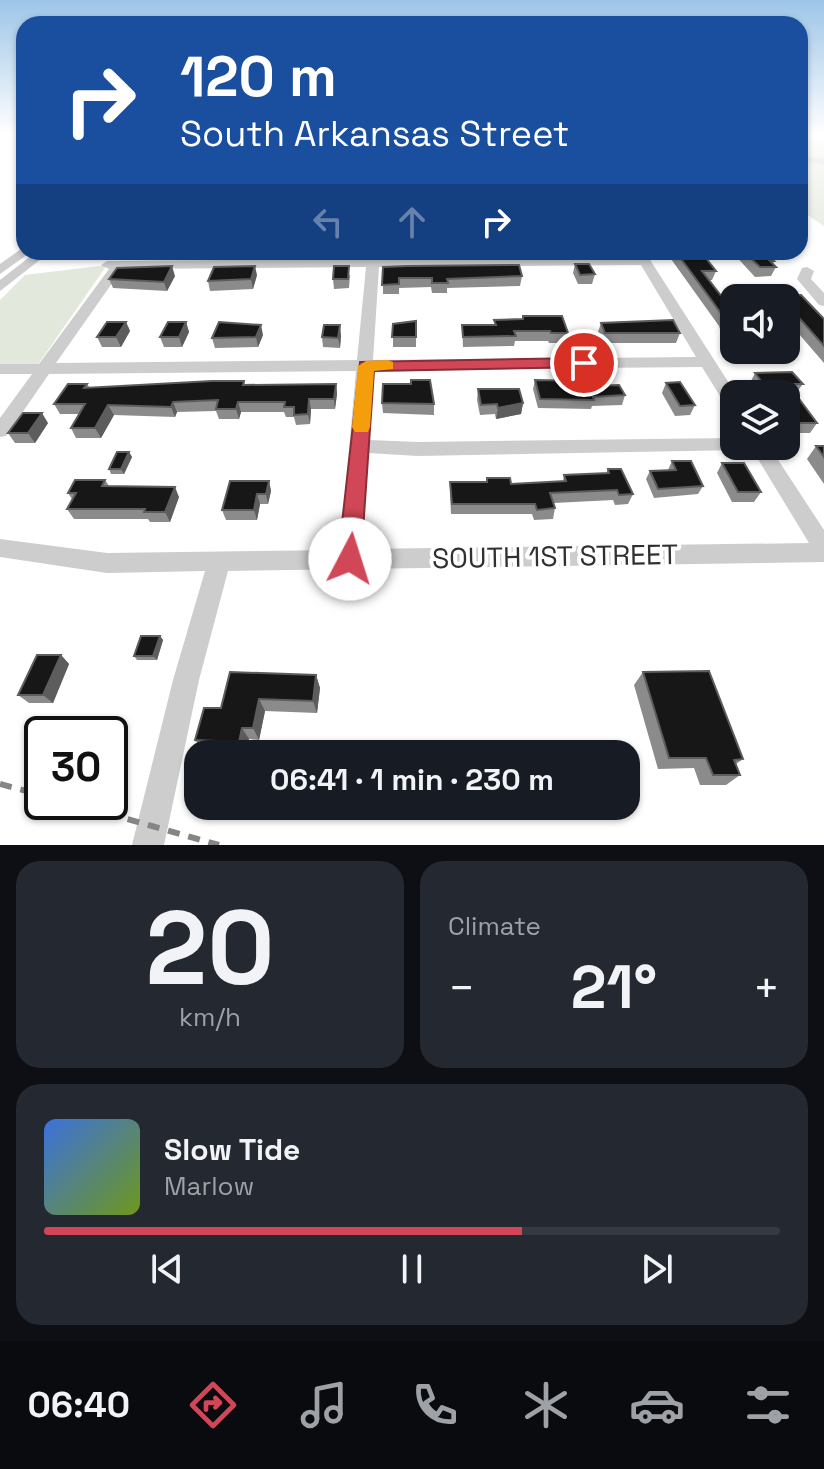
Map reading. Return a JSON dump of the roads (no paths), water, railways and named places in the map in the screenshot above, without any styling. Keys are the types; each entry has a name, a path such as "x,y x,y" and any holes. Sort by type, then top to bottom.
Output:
{"street":[{"path":"0,270 16,257"},
{"path":"0,287 34,260"},
{"path":"0,431 46,368 112,265 303,260"},
{"path":"350,559 366,366 380,260"},
{"path":"645,260 720,381"},
{"path":"807,271 804,279 824,302"},
{"path":"0,369 709,362"},
{"path":"360,446 418,449 720,445"},
{"path":"768,460 824,550"},
{"name":"SOUTH 1ST STREET","path":"0,548 107,563 824,550"},
{"path":"148,845 186,680 219,563"}],"railway":[{"path":"0,784 24,790"},
{"path":"128,819 219,845"}]}
